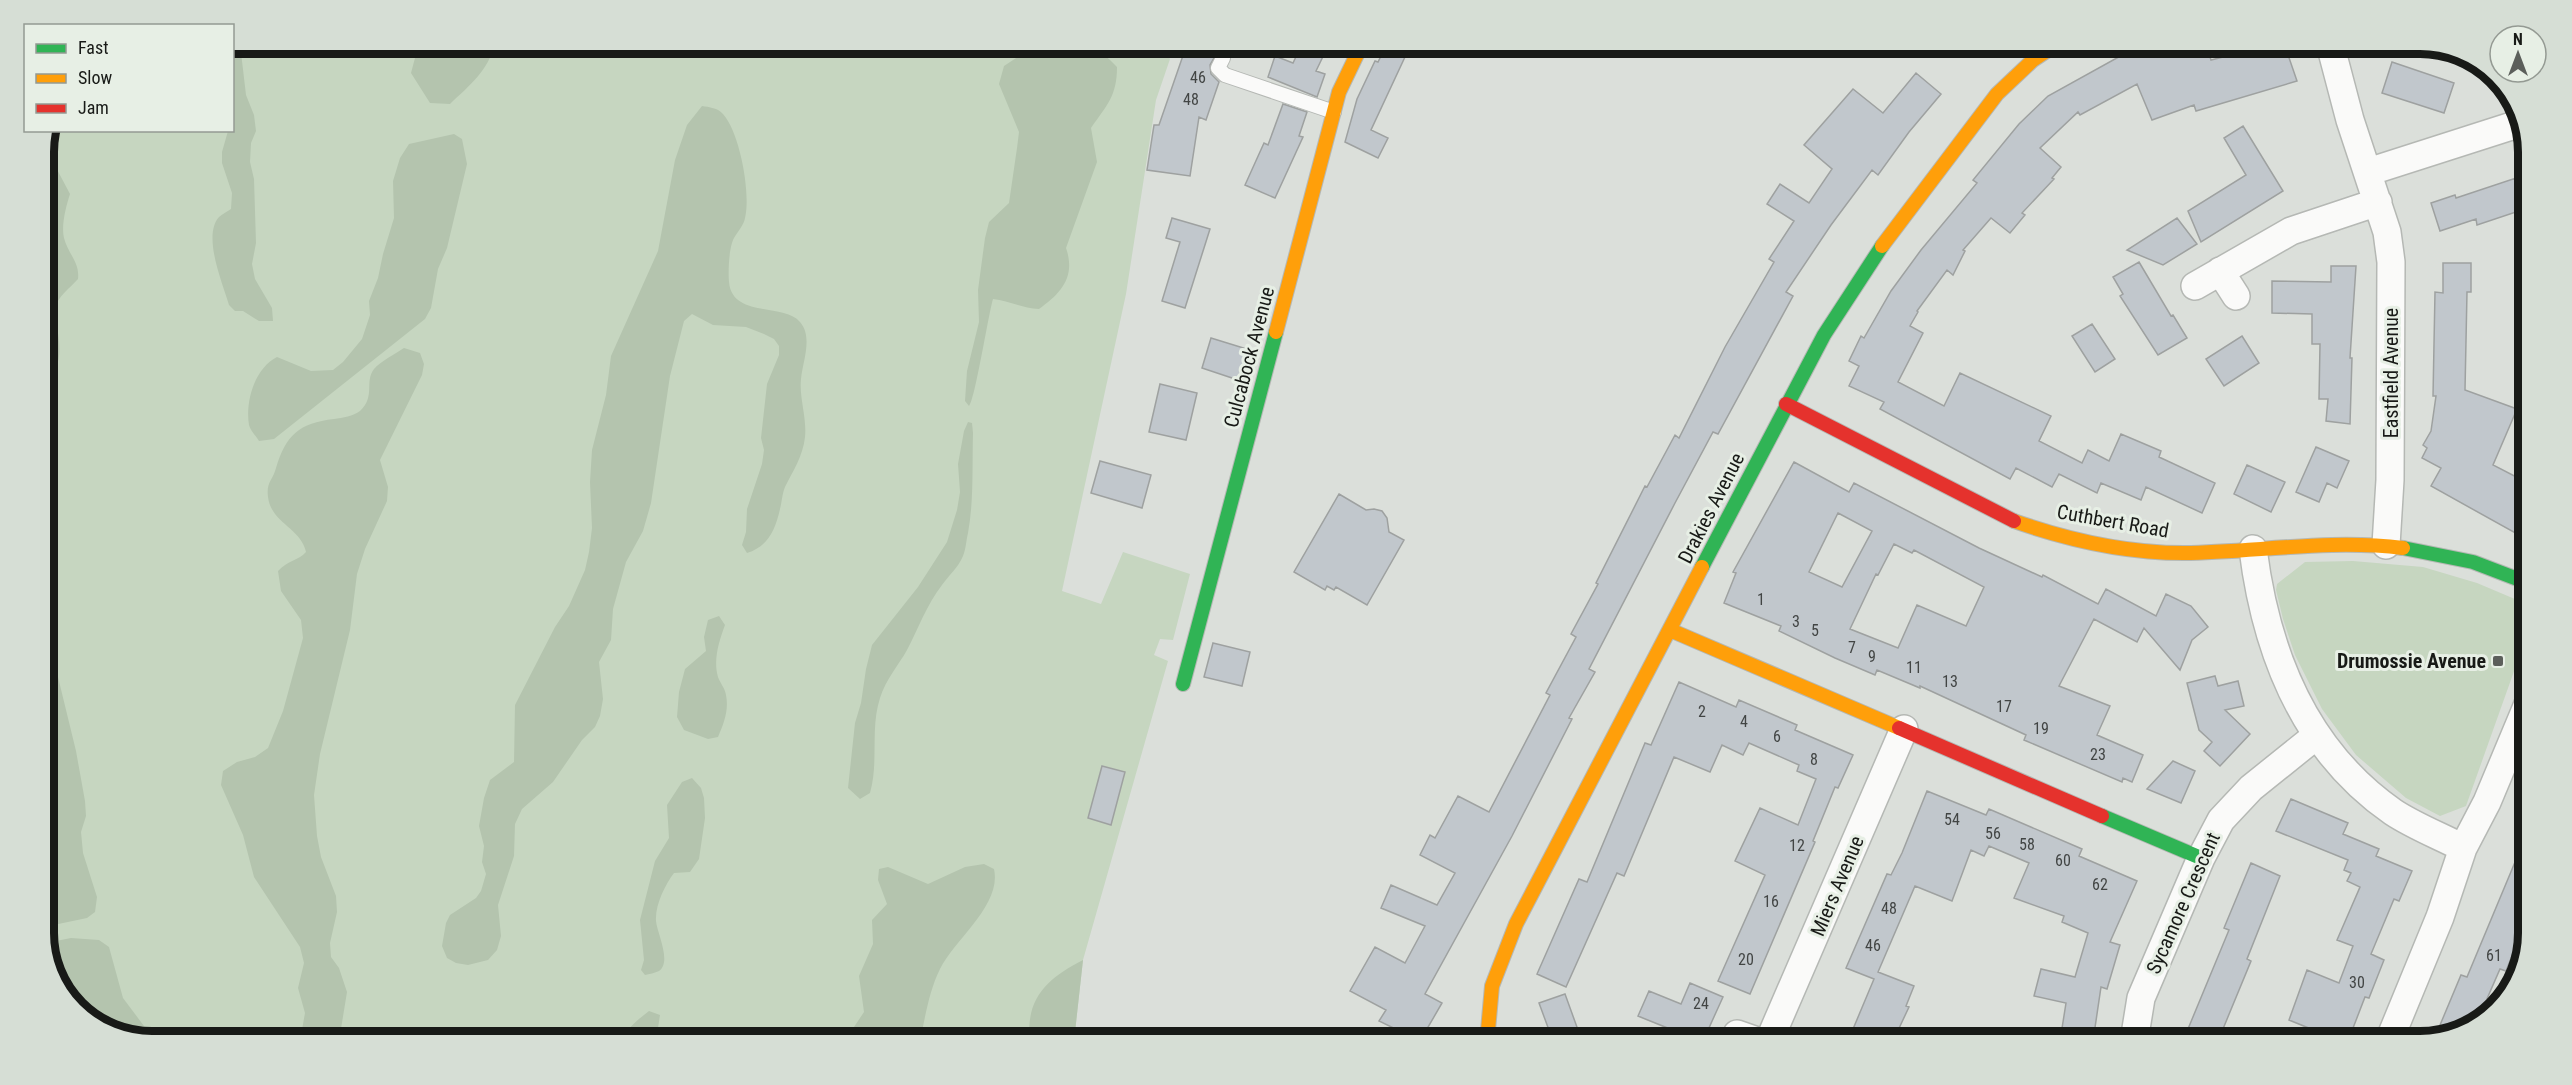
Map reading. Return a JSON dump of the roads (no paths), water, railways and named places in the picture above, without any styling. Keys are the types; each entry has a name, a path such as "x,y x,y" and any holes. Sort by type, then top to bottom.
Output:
{"street":[{"name":"Culcabock Avenue","path":"1182,684 1339,92 1357,54"},
{"name":"Drakies Avenue","path":"1488,1031 1492,986 1516,924 1824,334 1886,239 1960,140 1997,94 2042,54"},
{"name":"Eastfield Avenue","path":"2333,54 2350,120 2387,232 2391,262 2390,480 2386,545"},
{"path":"2368,172 2514,125"},
{"path":"2195,286 2291,231 2378,202"},
{"path":"2220,271 2236,296"},
{"name":"Cuthbert Road","path":"1786,404 2013,520 2076,538 2143,551 2191,553 2359,543 2386,545 2470,560 2518,579"},
{"path":"2253,549 2267,627 2282,673 2299,708 2317,735 2354,780 2394,813 2463,848"},
{"path":"1670,630 2200,858"},
{"path":"2393,1031 2440,917 2463,848 2487,802 2518,728"},
{"name":"Miers Avenue","path":"1773,1031 1904,729"},
{"name":"Sycamore Crescent","path":"2136,1031 2141,998 2200,858 2221,820 2251,789 2317,735"}],"lane":[{"path":"1223,58 1218,68 1225,75 1334,112"}],"place":[{"name":"Drumossie Avenue","path":"2498,661"}]}
